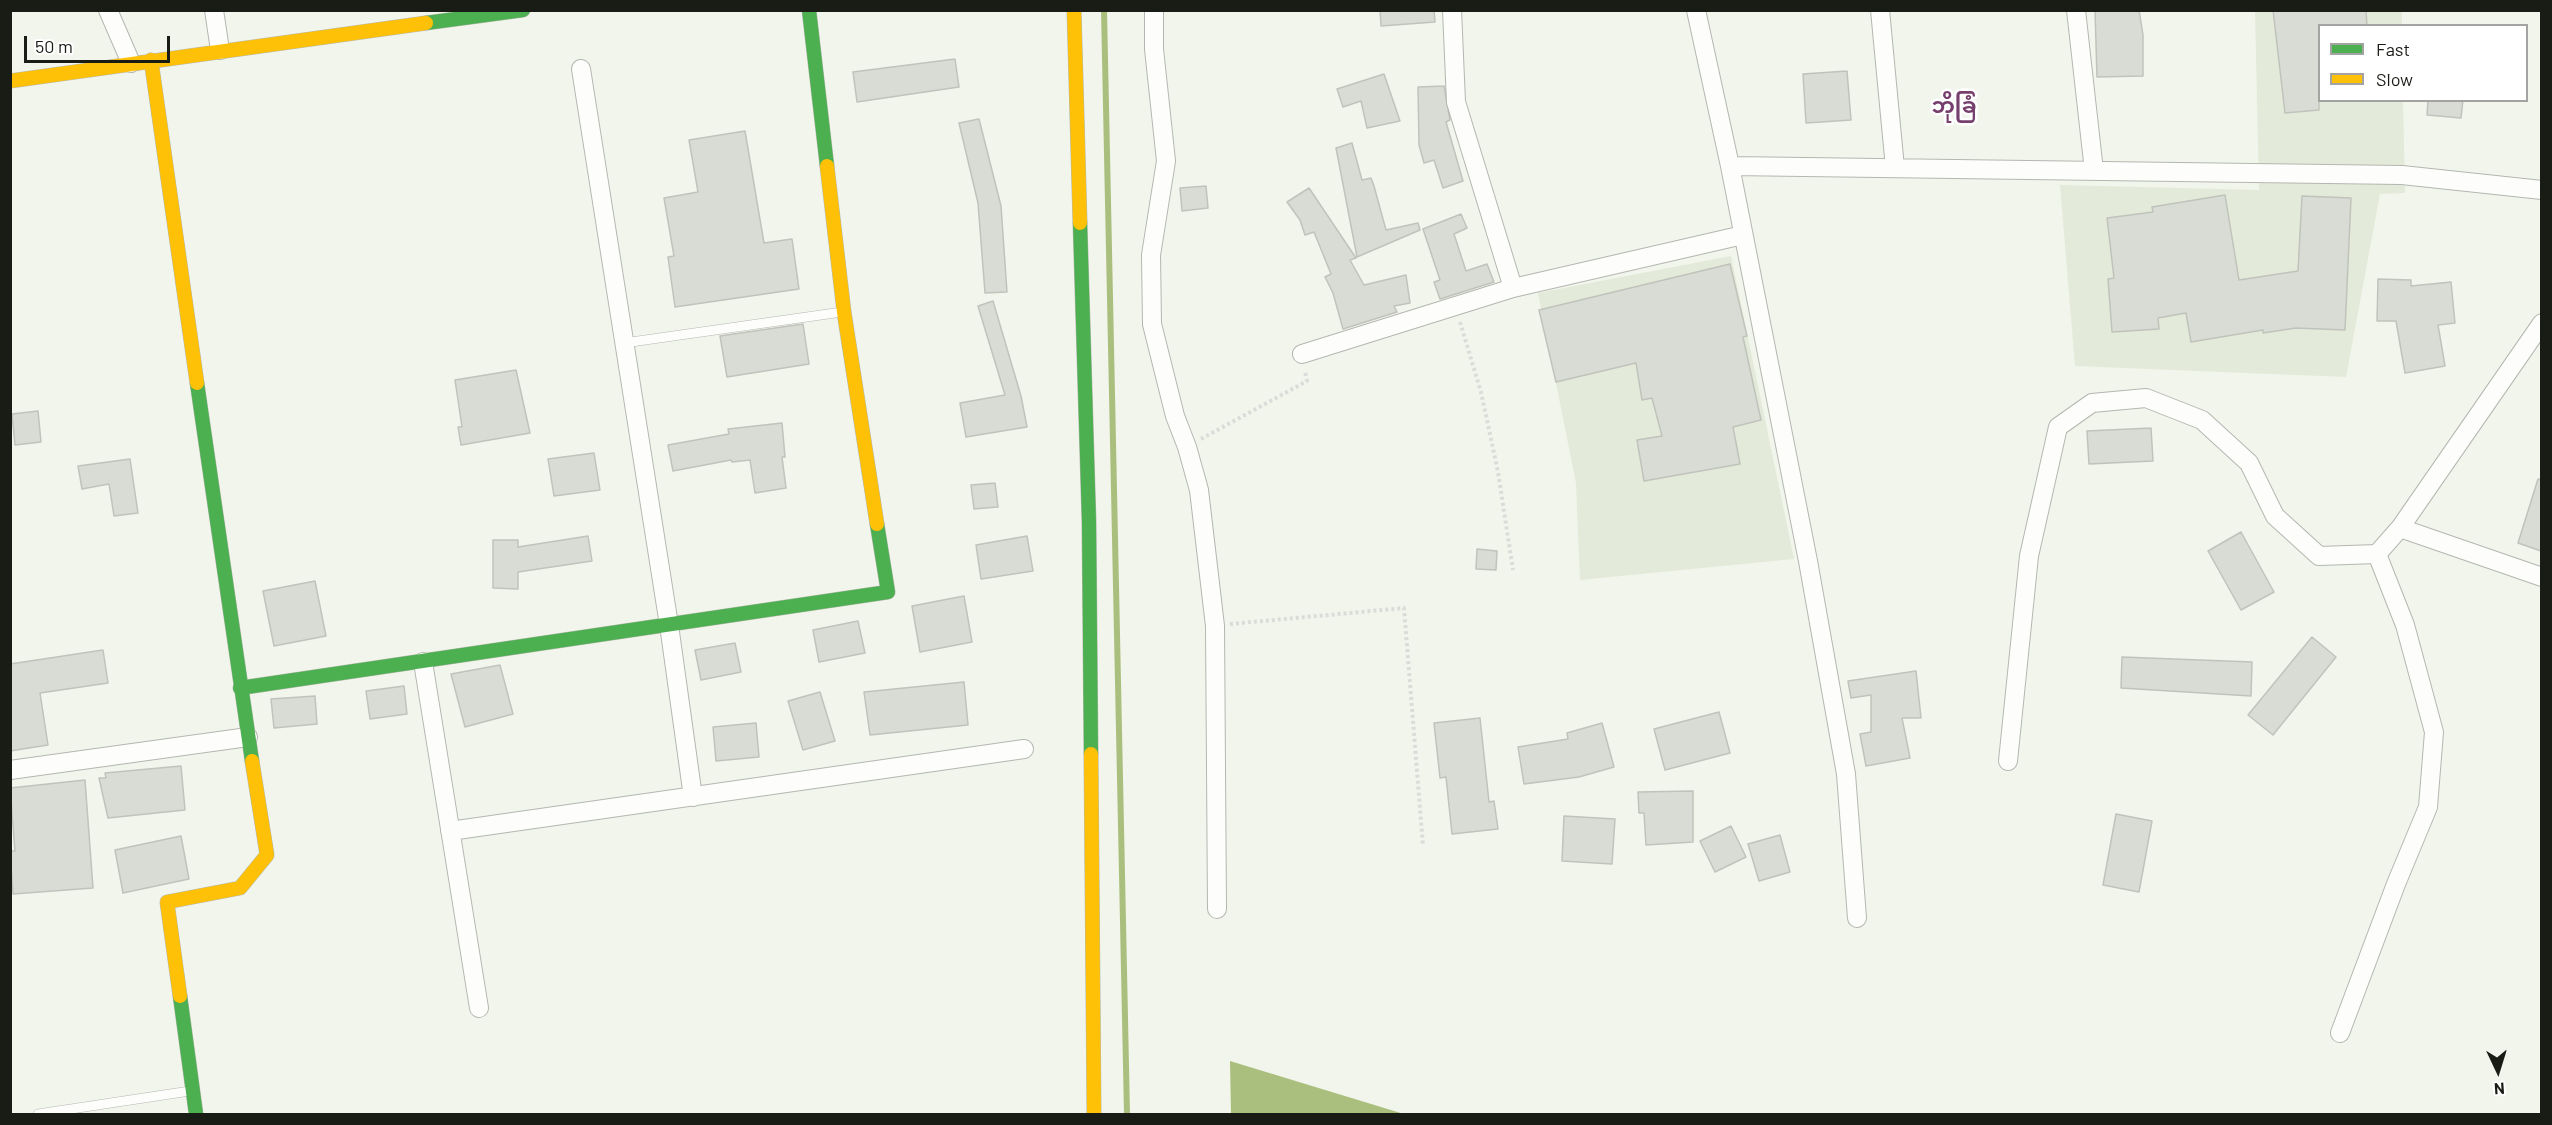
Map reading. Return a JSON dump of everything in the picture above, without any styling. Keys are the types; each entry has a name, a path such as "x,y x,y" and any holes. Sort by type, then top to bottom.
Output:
{"street":[{"path":"108,10 130,63"},
{"path":"214,10 220,50"},
{"path":"10,81 220,50 523,10"},
{"path":"240,688 888,592 844,312 809,10"},
{"path":"1074,10 1089,522 1094,1114"},
{"path":"1154,10 1154,48 1166,161 1151,255 1152,324 1175,416 1187,447 1199,490 1215,626 1217,909"},
{"path":"1452,10 1456,102 1513,288"},
{"path":"1696,10 1730,166 1809,561 1846,774 1857,918"},
{"path":"1880,10 1895,168"},
{"path":"2076,10 2094,171"},
{"path":"151,60 240,688 267,855 240,888 167,902 196,1114"},
{"path":"581,69 669,625 693,797"},
{"path":"1730,166 2402,175 2541,190"},
{"path":"1302,354 1454,304 1513,288 1743,235"},
{"path":"2008,761 2029,556 2058,427 2092,403 2146,398 2202,420 2249,463 2275,516 2319,555 2377,554 2400,528 2541,323"},
{"path":"2400,528 2541,577"},
{"path":"2340,1033 2428,807 2430,786 2434,732 2405,625 2377,554"},
{"path":"423,662 478,1008"},
{"path":"10,770 248,737"},
{"path":"450,831 1024,749"}],"lane":[{"path":"624,343 844,312"},
{"path":"38,1114 192,1091"}],"path":[{"path":"1454,304 1481,392 1498,472 1513,570"},
{"path":"1187,447 1306,381 1302,354"},
{"path":"1215,626 1404,608 1424,846"}],"shaded area":[{"path":"2255,11 2402,11 2402,24 2318,24 2318,102 2403,102 2405,193 2380,194 2346,377 2075,366 2060,185 2259,190"},
{"path":"1731,256 1794,559 1580,580 1576,483 1538,293"},
{"path":"1230,1061 1404,1114 1231,1114"}],"building":[{"path":"1380,10 1434,10 1435,22 1381,26"},
{"path":"2095,10 2139,10 2143,35 2143,76 2097,77"},
{"path":"2273,10 2366,10 2367,24 2318,24 2319,110 2285,113"},
{"path":"955,59 959,87 857,102 853,72"},
{"path":"1847,71 1851,120 1806,123 1803,74"},
{"path":"1384,74 1400,121 1367,128 1361,101 1343,107 1337,89"},
{"path":"1444,86 1450,120 1446,122 1463,181 1443,188 1434,160 1424,163 1419,145 1418,87"},
{"path":"2428,102 2463,102 2461,118 2427,115"},
{"path":"979,119 1001,206 1007,292 985,293 978,203 959,123"},
{"path":"745,131 764,243 792,239 799,289 675,307 668,257 674,256 664,198 698,192 689,140"},
{"path":"1352,143 1362,180 1371,178 1386,230 1418,223 1420,230 1357,257 1336,148"},
{"path":"1206,186 1208,208 1182,211 1180,188"},
{"path":"1309,188 1356,258 1350,260 1364,285 1406,275 1410,303 1394,306 1397,312 1343,329 1333,293 1325,277 1331,274 1314,232 1305,235 1300,220 1287,202"},
{"path":"2225,195 2239,280 2298,271 2302,196 2351,198 2345,330 2296,328 2263,333 2263,330 2191,342 2186,313 2158,318 2159,329 2112,332 2108,279 2114,278 2107,218 2153,212 2152,207"},
{"path":"1461,214 1467,228 1454,234 1466,271 1487,264 1494,282 1440,299 1434,282 1440,280 1423,229"},
{"path":"1730,264 1747,336 1743,337 1761,420 1733,427 1740,464 1644,481 1637,440 1662,436 1652,398 1642,400 1636,363 1556,382 1539,310"},
{"path":"2378,279 2411,280 2411,286 2451,282 2455,323 2438,325 2445,366 2405,373 2396,321 2377,321"},
{"path":"993,301 1021,396 1027,427 966,437 960,403 1005,395 978,306"},
{"path":"803,324 809,364 727,377 720,336"},
{"path":"516,370 530,433 461,445 458,427 462,427 455,380"},
{"path":"38,411 41,442 15,445 12,414"},
{"path":"782,423 785,457 782,457 786,488 755,493 750,460 732,462 731,460 673,471 668,445 729,434 728,429"},
{"path":"2151,428 2153,461 2089,464 2087,431"},
{"path":"594,453 600,490 554,496 548,459"},
{"path":"130,459 138,513 114,516 109,484 82,489 78,466"},
{"path":"2538,479 2541,480 2541,551 2518,543"},
{"path":"995,483 998,507 974,509 971,485"},
{"path":"2241,532 2274,592 2241,610 2208,551"},
{"path":"588,536 592,561 518,572 518,589 493,588 493,540 518,540 518,547"},
{"path":"1027,536 1033,571 981,579 976,545"},
{"path":"1477,549 1497,551 1496,570 1476,569"},
{"path":"315,581 326,636 274,646 263,591"},
{"path":"964,596 972,642 920,652 912,606"},
{"path":"858,621 865,653 819,662 813,630"},
{"path":"2312,637 2336,657 2273,735 2248,715"},
{"path":"735,643 741,672 701,680 695,650"},
{"path":"103,650 108,683 40,693 48,745 10,751 10,664"},
{"path":"2122,657 2252,662 2251,696 2121,688"},
{"path":"500,665 513,714 465,727 451,674"},
{"path":"1916,671 1921,718 1902,718 1910,758 1866,766 1860,734 1871,732 1871,695 1851,698 1848,681"},
{"path":"964,682 968,725 870,735 864,692"},
{"path":"404,686 407,714 370,719 366,691"},
{"path":"820,692 835,741 803,750 788,701"},
{"path":"315,696 317,724 274,728 271,699"},
{"path":"1719,712 1730,753 1665,770 1654,729"},
{"path":"1480,718 1489,802 1494,801 1498,829 1452,834 1446,777 1440,778 1434,723"},
{"path":"756,723 759,757 716,761 713,727"},
{"path":"1602,723 1614,767 1579,777 1524,784 1518,747 1568,739 1567,733"},
{"path":"181,766 185,810 108,818 99,778 106,778 105,773"},
{"path":"85,780 93,888 13,894 10,851 15,851 10,788"},
{"path":"1693,791 1693,842 1646,845 1644,813 1639,813 1638,792"},
{"path":"2116,814 2152,821 2139,892 2103,885"},
{"path":"1564,816 1615,819 1612,864 1562,861"},
{"path":"1731,826 1746,857 1715,872 1700,841"},
{"path":"1780,835 1790,872 1759,881 1748,844"},
{"path":"181,836 189,879 123,893 115,850"}],"waterway":[{"path":"1104,10 1127,1114"}],"traffic: fast":[{"path":"426,23 523,10"},
{"path":"809,10 827,166"},
{"path":"1080,223 1089,522 1091,754"},
{"path":"197,383 252,761"},
{"path":"240,688 888,592 877,524"},
{"path":"180,996 196,1114"}],"traffic: slow":[{"path":"1074,10 1080,223"},
{"path":"10,81 426,23"},
{"path":"151,60 197,383"},
{"path":"827,166 844,312 877,524"},
{"path":"1091,754 1094,1114"},
{"path":"180,996 167,902 240,888 267,855 252,761"}],"district":[{"name":"ဘိုခြံ","path":"1954,106"}]}
